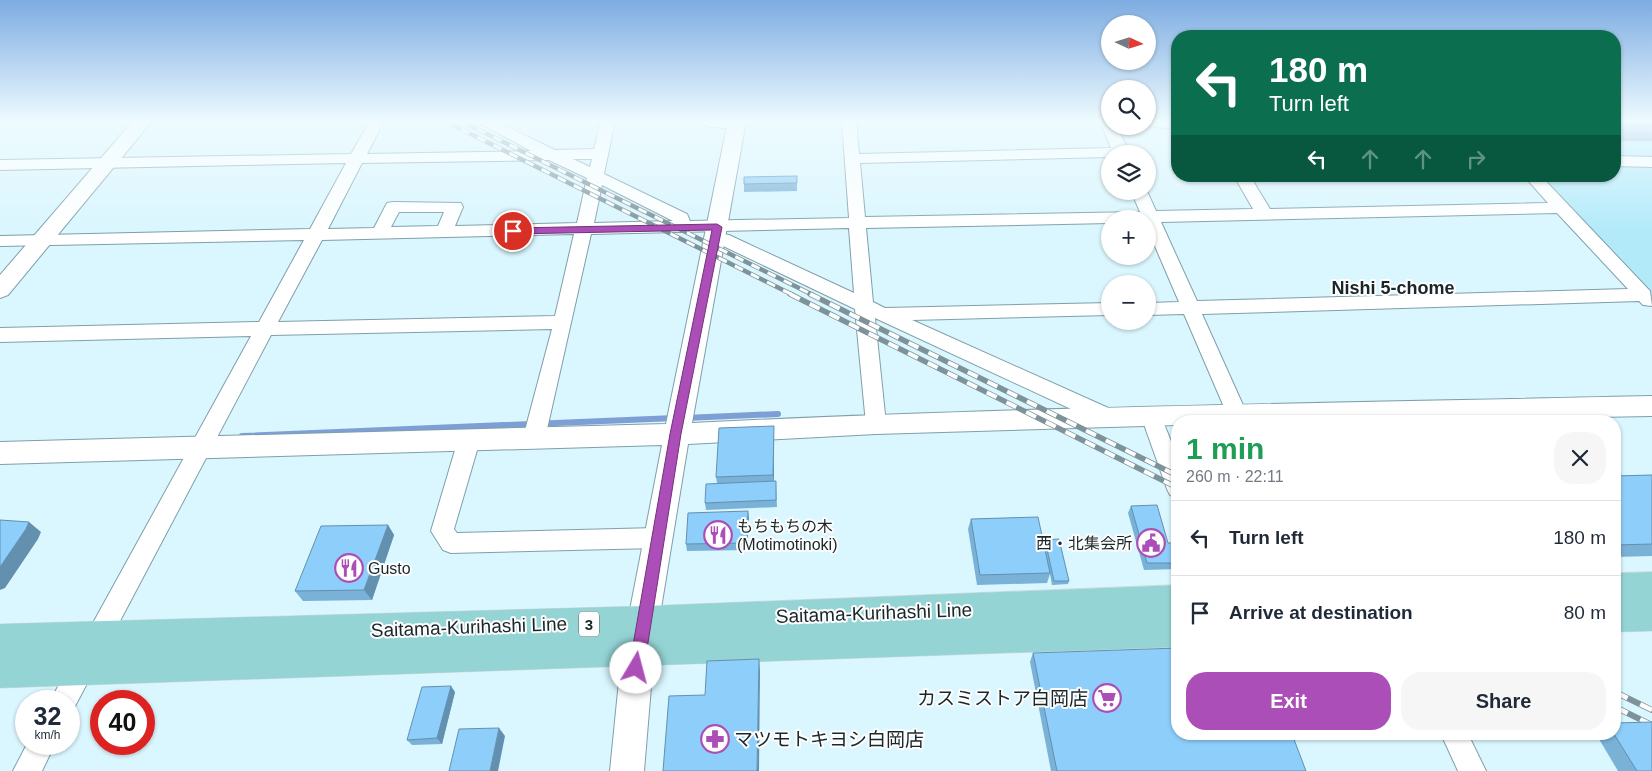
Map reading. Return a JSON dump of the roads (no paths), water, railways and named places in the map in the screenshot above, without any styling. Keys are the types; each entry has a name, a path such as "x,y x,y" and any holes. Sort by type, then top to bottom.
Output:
{"main road":[{"path":"1621,588 1652,587"},
{"name":"Saitama-Kurihashi Line","path":"0,671 641,637 1171,600"},
{"path":"1621,617 1652,616"},
{"name":"Saitama-Kurihashi Line","path":"0,640 99,637 641,637 1171,631"}],"street":[{"path":"0,290 113,157"},
{"path":"0,165 406,157"},
{"path":"557,157 681,218 683,227"},
{"path":"534,438 563,322 600,157"},
{"path":"626,771 641,637 657,538 730,157"},
{"path":"876,424 852,159 943,157"},
{"path":"70,690 357,158"},
{"path":"1621,161 1652,162"},
{"path":"1246,182 1265,215"},
{"path":"1537,182 1648,300"},
{"path":"379,234 393,207 454,207 443,233"},
{"path":"1156,218 1561,208"},
{"path":"0,241 683,227 716,233 858,224 1101,219"},
{"path":"1156,230 1237,414"},
{"path":"716,233 723,239 864,306 1108,417"},
{"path":"1156,309 1648,300"},
{"path":"882,314 1101,309"},
{"path":"0,335 563,322"},
{"path":"1194,415 1652,406"},
{"path":"1151,416 1170,450"},
{"path":"0,453 676,434 876,424 1171,416"},
{"path":"469,440 442,532 451,543 657,538"},
{"path":"1457,740 1472,771"},
{"path":"27,771 36,755"}],"waterway":[{"path":"685,418 778,414"},
{"path":"242,436 675,418"}],"railway":[{"path":"517,157 793,295"},
{"path":"534,157 813,295"},
{"path":"790,294 1171,484"},
{"path":"810,294 1171,473"},
{"path":"1621,695 1652,710"},
{"path":"1621,710 1652,725"}],"place":[{"name":"もちもちの木 (Motimotinoki)","path":"718,535"},
{"name":"西・北集会所","path":"1151,543"},
{"name":"Gusto","path":"349,568"},
{"name":"カスミストア白岡店","path":"1107,698"},
{"name":"マツモトキヨシ白岡店","path":"715,739"}],"district":[{"name":"Nishi 5-chome","path":"1393,288"}]}
